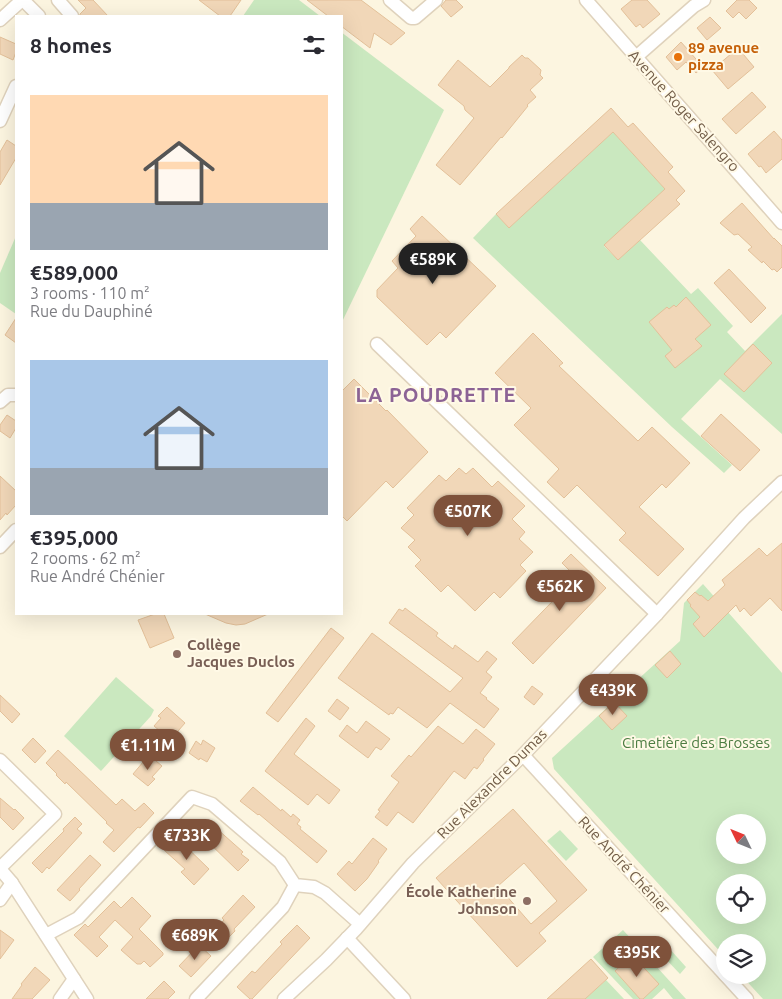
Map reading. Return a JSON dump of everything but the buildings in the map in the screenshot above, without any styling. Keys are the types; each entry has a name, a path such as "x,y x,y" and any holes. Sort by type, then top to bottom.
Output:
{"street":[{"path":"23,0 26,15"},
{"path":"23,0 38,15"},
{"path":"0,20 23,0"},
{"path":"58,0 71,15"},
{"path":"390,0 411,18 415,18 436,0"},
{"name":"Avenue Roger Salengro","path":"586,0 782,223"},
{"path":"636,57 694,6 704,0"},
{"path":"0,121 15,88"},
{"path":"377,344 657,614"},
{"path":"0,402 8,395 15,395"},
{"name":"Rue Alexandre Dumas","path":"284,999 347,938 413,863 523,755 657,614 744,518 782,482"},
{"path":"0,547 15,531"},
{"name":"Rue André Chénier","path":"523,755 716,965"},
{"path":"0,760 55,814 0,869 12,883 87,999"},
{"path":"46,935 78,918 192,797 212,804 280,862 295,885"},
{"path":"0,900 12,883"},
{"path":"295,885 314,887 326,893 360,924"},
{"path":"196,999 283,907 295,885"},
{"path":"347,938 404,999"},
{"path":"60,999 74,979"},
{"name":"Rue André Chénier","path":"733,984 747,999"}],"green space":[{"path":"254,0 299,0 319,15 244,15"},
{"path":"343,34 444,110 343,320"},
{"path":"613,132 665,189 604,246 618,260 640,240 691,294 698,288 733,326 727,332 745,351 782,314 782,434 720,379 681,419 732,465 724,473 672,427 473,238 496,214 509,228"},
{"path":"15,238 15,313 0,303 0,273"},
{"name":"Cimetière des Brosses","path":"703,584 782,673 782,999 763,999 749,984 766,984 766,934 716,934 716,947 554,769 552,758 680,641 684,603"},
{"path":"116,677 154,710 151,716 101,771 64,736"},
{"path":"560,830 578,849 566,861 547,841"},
{"path":"623,930 686,999 673,999 664,988 652,999 633,999 593,957"},
{"path":"668,947 686,967 680,974 661,954"},
{"path":"606,980 624,999 585,999"}],"place":[{"name":"89 avenue pizza","path":"678,57"},
{"name":"Collège Jacques Duclos","path":"177,654"},
{"name":"École Katherine Johnson","path":"527,901"}],"district":[{"name":"LA POUDRETTE","path":"436,395"}]}
